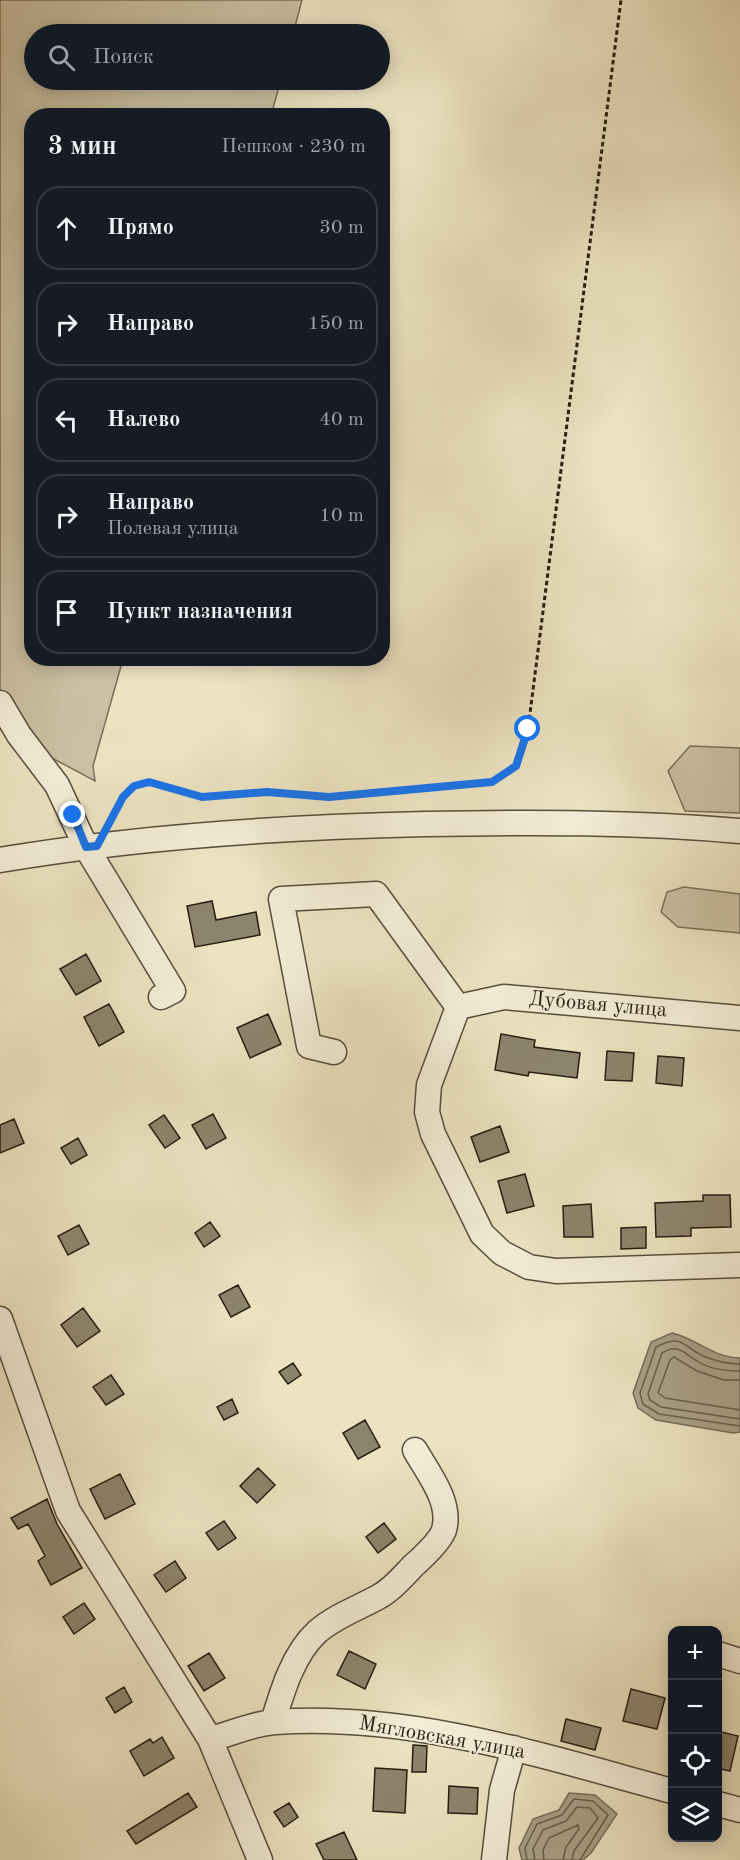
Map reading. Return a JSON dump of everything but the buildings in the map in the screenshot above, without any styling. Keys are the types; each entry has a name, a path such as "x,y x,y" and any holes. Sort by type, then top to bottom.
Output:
{"street":[{"path":"0,703 20,735 57,785 172,991 161,997"},
{"path":"0,860 92,846 320,826 538,822 740,831"},
{"path":"334,1052 309,1046 281,899 376,894 458,1007 429,1086 427,1112 433,1134 482,1234 502,1253 529,1267 556,1271 740,1265"},
{"name":"Дубовая улица","path":"458,1007 504,997 740,1018"},
{"path":"0,1319 68,1511 210,1739 260,1860"},
{"path":"273,1722 283,1687 316,1632 341,1616 384,1595 417,1563 443,1532 445,1516 441,1495 415,1450"},
{"path":"722,1655 740,1660"},
{"name":"Мягловская улица","path":"210,1739 273,1722 374,1722 514,1748 668,1790"},
{"path":"494,1860 502,1790 514,1748"},
{"path":"722,1805 740,1810"}],"path":[{"path":"92,846 123,797 134,786 149,782 202,797 267,792 329,797 492,782 516,766 528,729 621,0"}],"shaded area":[{"path":"0,0 302,0 296,24 24,24 24,90 278,90 273,108 24,108 24,666 121,666 93,766 95,781 39,751 0,700"},
{"path":"690,746 740,748 740,813 685,811 668,771"},
{"path":"684,887 740,894 740,933 678,927 661,912 667,892"}],"water":[{"path":"672,1333 690,1339 721,1355 740,1358 740,1432 733,1433 656,1420 638,1408 633,1393 651,1342"},
{"path":"569,1793 595,1795 617,1814 591,1853 583,1860 522,1860 519,1848 533,1819 559,1810"}],"route":[{"path":"73,815 86,847 97,846 123,797 134,786 149,782 202,797 267,792 329,797 492,782 516,766 528,729"}]}
